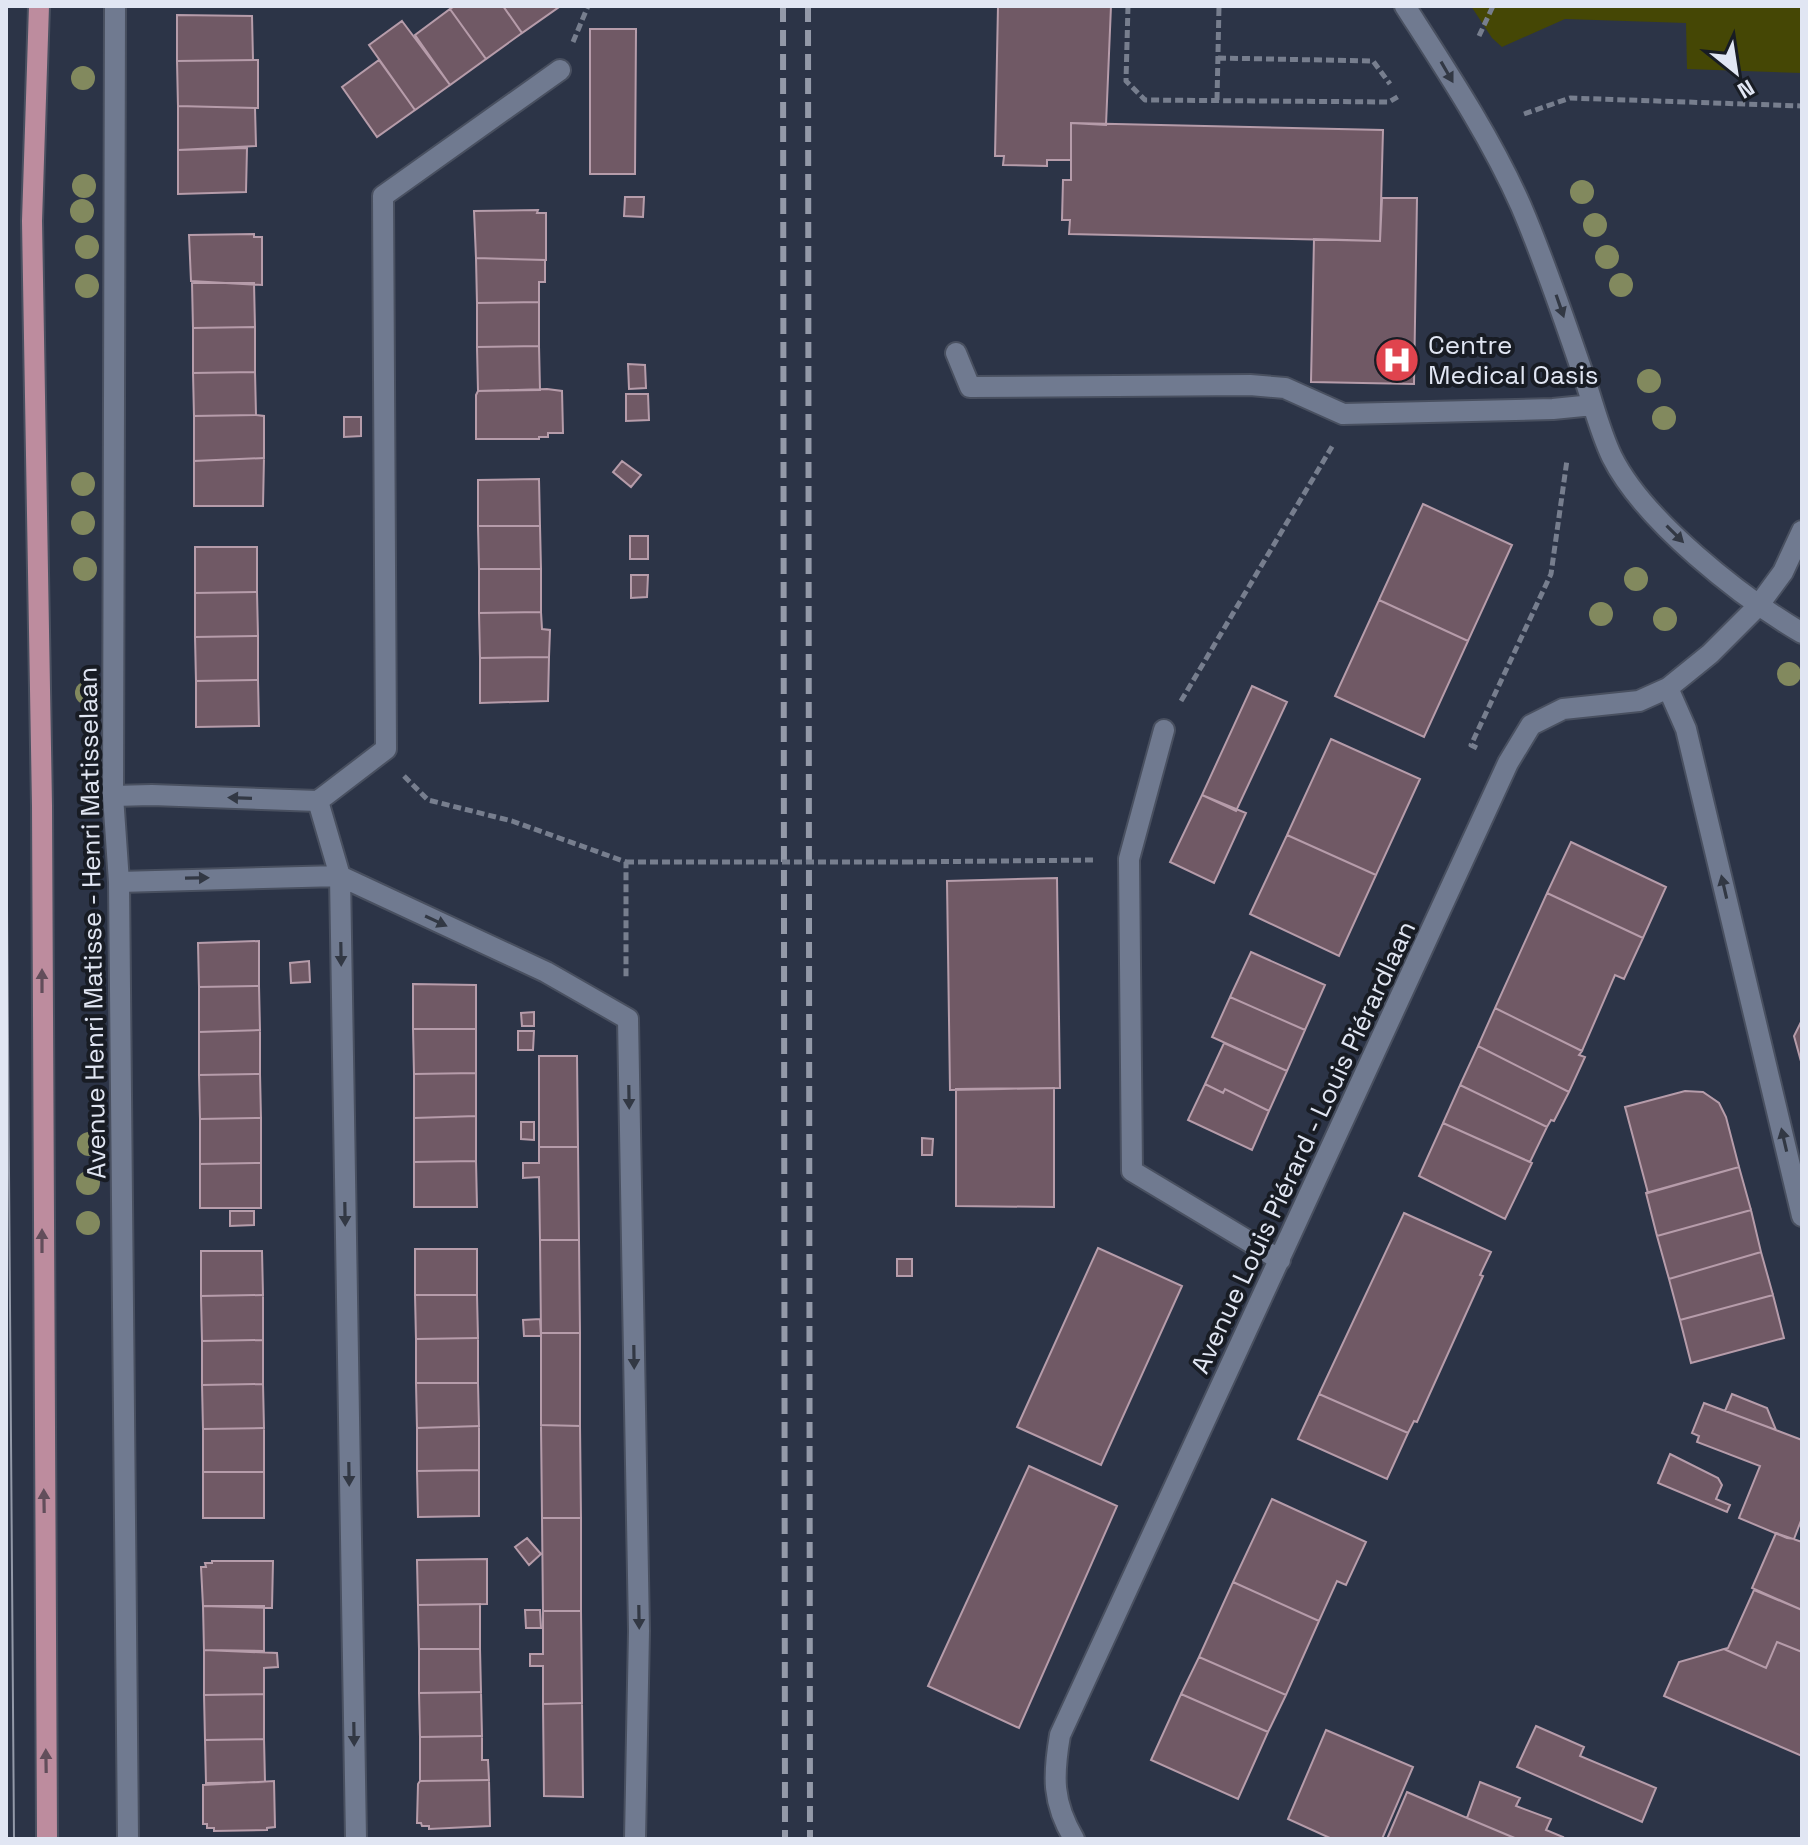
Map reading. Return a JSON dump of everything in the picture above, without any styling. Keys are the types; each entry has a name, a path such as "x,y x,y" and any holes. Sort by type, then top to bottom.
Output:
{"main road":[{"path":"39,6 32,221 42,822 47,1839"}],"street":[{"name":"Avenue Henri Matisse - Henri Matisselaan","path":"115,6 113,796 119,882 128,1839"},
{"path":"1405,6 1468,108 1519,203 1555,292 1612,457 1638,496 1696,554 1758,606 1802,633"},
{"path":"113,796 318,801 386,749 383,196 560,70"},
{"path":"956,353 970,387 1250,385 1285,388 1343,414 1553,409 1593,405"},
{"name":"Avenue Louis Piérard - Louis Piérardlaan","path":"1074,1839 1063,1821 1053,1777 1060,1735 1508,763 1531,725 1563,709 1639,701 1668,688 1710,654 1758,606 1783,572 1802,531"},
{"path":"1668,688 1686,729 1802,1216"},
{"path":"1164,730 1129,859 1132,1171 1280,1260"},
{"path":"318,801 340,876 356,1839"},
{"path":"119,882 340,876 546,972 628,1019 639,1631 635,1839"}],"path":[{"path":"1128,6 1126,81 1145,100 1389,102 1399,96"},
{"path":"1217,100 1219,6"},
{"path":"1479,36 1493,6"},
{"path":"1218,58 1373,61 1390,84"},
{"path":"1524,114 1570,98 1802,106"},
{"path":"1164,730 1335,442 1343,414"},
{"path":"1480,749 1471,745 1551,574 1567,460"},
{"path":"386,749 400,772 428,800 512,821 626,862 1129,859"},
{"path":"625,945 626,862"}],"shaded area":[{"path":"1471,6 1802,6 1802,73 1687,69 1686,23 1565,19 1502,47 1492,38"}],"building":[{"path":"455,6 503,6 522,33 486,59 450,9"},
{"path":"503,6 558,6 559,7 522,33"},
{"path":"998,6 1111,6 1106,125 1071,123 1071,160 1047,160 1047,166 1003,165 1004,156 995,156"},
{"path":"450,9 486,59 450,85 415,35"},
{"path":"177,15 252,16 253,60 177,61"},
{"path":"402,21 450,85 415,110 369,45"},
{"path":"590,29 636,29 635,174 590,174"},
{"path":"258,60 258,108 178,106 177,61"},
{"path":"379,60 415,110 377,137 342,87"},
{"path":"178,106 255,108 256,146 178,150"},
{"path":"1071,123 1383,130 1380,241 1069,234 1070,220 1062,220 1063,180 1071,180"},
{"path":"247,148 246,192 178,194 178,150"},
{"path":"625,197 644,197 643,217 624,216"},
{"path":"1382,198 1417,198 1414,384 1311,382 1314,239 1380,241"},
{"path":"538,210 537,213 546,213 546,260 476,258 474,211"},
{"path":"254,234 254,237 262,237 262,285 191,281 189,235"},
{"path":"476,258 545,260 545,282 539,282 539,302 477,303"},
{"path":"192,283 254,283 255,327 193,328"},
{"path":"539,302 539,346 477,347 477,303"},
{"path":"255,327 255,372 193,373 193,328"},
{"path":"539,346 540,390 478,391 477,347"},
{"path":"628,364 645,365 646,388 629,389"},
{"path":"255,372 256,415 194,416 193,373"},
{"path":"478,391 562,391 563,433 548,433 548,437 539,439 476,439"},
{"path":"626,394 648,394 649,420 626,421"},
{"path":"194,416 264,416 264,458 194,461"},
{"path":"344,417 361,417 361,436 344,437"},
{"path":"264,458 263,506 194,506 194,461"},
{"path":"622,461 641,475 631,487 613,472"},
{"path":"539,479 540,526 478,526 478,480"},
{"path":"1423,504 1512,545 1468,641 1379,600"},
{"path":"478,526 540,526 541,569 479,569"},
{"path":"630,536 648,536 648,559 630,559"},
{"path":"195,547 257,547 257,592 195,593"},
{"path":"479,569 541,569 541,612 479,613"},
{"path":"631,575 648,575 647,597 631,598"},
{"path":"257,592 258,636 195,637 195,593"},
{"path":"1379,600 1468,641 1424,737 1335,696"},
{"path":"541,612 542,629 550,630 549,657 480,658 479,613"},
{"path":"258,636 258,680 196,681 195,637"},
{"path":"549,657 548,701 480,703 480,658"},
{"path":"258,680 259,726 196,727 196,681"},
{"path":"1252,686 1287,702 1236,811 1202,795"},
{"path":"1331,739 1420,779 1376,875 1287,835"},
{"path":"1202,795 1246,813 1214,883 1170,862"},
{"path":"1287,835 1376,875 1339,956 1250,914"},
{"path":"1571,842 1666,887 1643,938 1547,893"},
{"path":"1057,878 1060,1088 950,1090 947,881"},
{"path":"1547,893 1643,938 1624,979 1615,975 1582,1051 1495,1008"},
{"path":"259,941 259,986 199,987 198,943"},
{"path":"1251,952 1325,985 1305,1030 1230,997"},
{"path":"309,961 310,982 291,983 290,963"},
{"path":"413,984 476,985 476,1029 413,1029"},
{"path":"259,986 260,1030 199,1032 199,987"},
{"path":"1230,997 1305,1030 1287,1071 1212,1037"},
{"path":"1495,1008 1582,1051 1579,1055 1585,1057 1569,1092 1478,1046"},
{"path":"534,1012 534,1026 522,1026 521,1013"},
{"path":"1802,1020 1802,1065 1794,1036"},
{"path":"413,1029 476,1029 476,1073 414,1074"},
{"path":"260,1030 260,1074 199,1075 199,1032"},
{"path":"518,1031 534,1031 533,1050 518,1050"},
{"path":"1224,1043 1287,1071 1269,1111 1225,1089 1223,1093 1205,1084"},
{"path":"1478,1046 1569,1092 1554,1121 1551,1120 1547,1127 1460,1085"},
{"path":"539,1056 577,1056 578,1147 539,1147"},
{"path":"476,1073 476,1116 414,1118 414,1074"},
{"path":"260,1074 261,1118 200,1119 199,1075"},
{"path":"1205,1084 1223,1093 1225,1089 1269,1111 1252,1150 1188,1120"},
{"path":"1460,1085 1547,1127 1530,1162 1443,1123"},
{"path":"1054,1088 1054,1207 956,1206 956,1089"},
{"path":"1685,1091 1703,1092 1719,1103 1726,1117 1739,1167 1648,1193 1625,1107"},
{"path":"476,1116 476,1161 414,1162 414,1118"},
{"path":"261,1118 261,1163 200,1164 200,1119"},
{"path":"521,1122 534,1122 534,1140 521,1139"},
{"path":"1443,1123 1532,1163 1505,1219 1419,1176"},
{"path":"922,1138 933,1139 932,1155 922,1155"},
{"path":"539,1147 578,1147 579,1240 540,1240 539,1177 523,1178 523,1163 539,1163"},
{"path":"476,1161 477,1207 414,1207 414,1162"},
{"path":"261,1163 261,1208 200,1208 200,1164"},
{"path":"1739,1167 1751,1210 1657,1236 1646,1193"},
{"path":"1751,1210 1761,1252 1669,1279 1657,1236"},
{"path":"230,1211 254,1211 254,1225 230,1226"},
{"path":"1404,1213 1491,1252 1417,1422 1414,1421 1408,1433 1319,1394"},
{"path":"540,1240 579,1240 580,1333 541,1333"},
{"path":"1098,1248 1182,1286 1101,1465 1017,1427"},
{"path":"415,1249 477,1249 477,1295 415,1295"},
{"path":"201,1251 262,1251 263,1295 201,1296"},
{"path":"1761,1252 1773,1295 1680,1320 1669,1279"},
{"path":"897,1259 912,1259 912,1276 897,1276"},
{"path":"263,1295 263,1340 202,1341 201,1296"},
{"path":"415,1295 477,1295 478,1338 416,1339"},
{"path":"1773,1295 1784,1338 1691,1363 1680,1320"},
{"path":"540,1319 541,1336 524,1336 523,1320"},
{"path":"541,1333 580,1333 580,1426 541,1425"},
{"path":"478,1338 478,1383 416,1383 416,1339"},
{"path":"263,1340 263,1384 202,1385 202,1341"},
{"path":"416,1383 478,1383 479,1426 417,1428"},
{"path":"263,1384 264,1428 203,1429 202,1385"},
{"path":"1319,1394 1408,1433 1387,1479 1298,1439"},
{"path":"1732,1394 1767,1408 1776,1430 1725,1411"},
{"path":"1704,1403 1802,1440 1802,1518 1794,1539 1739,1518 1760,1466 1697,1442 1699,1436 1692,1433"},
{"path":"541,1425 580,1426 581,1518 542,1518"},
{"path":"479,1426 479,1470 417,1471 417,1428"},
{"path":"264,1428 264,1472 203,1472 203,1429"},
{"path":"1670,1454 1718,1478 1722,1485 1716,1499 1730,1505 1727,1512 1658,1483"},
{"path":"1029,1466 1117,1506 1019,1728 928,1686"},
{"path":"479,1470 479,1516 418,1517 417,1471"},
{"path":"203,1472 264,1472 264,1518 203,1518"},
{"path":"1272,1499 1366,1542 1346,1585 1337,1581 1319,1621 1233,1582"},
{"path":"542,1518 581,1518 581,1611 543,1611"},
{"path":"1776,1533 1802,1542 1802,1610 1752,1588"},
{"path":"527,1538 541,1554 529,1565 515,1547"},
{"path":"487,1559 487,1604 418,1605 417,1560"},
{"path":"212,1561 273,1561 272,1608 203,1606 201,1567"},
{"path":"1233,1582 1319,1621 1286,1695 1199,1657"},
{"path":"1754,1590 1802,1610 1802,1652 1777,1642 1766,1668 1724,1649 1728,1648"},
{"path":"480,1604 480,1649 419,1649 418,1605"},
{"path":"203,1606 264,1606 264,1651 204,1650"},
{"path":"525,1610 540,1610 541,1628 526,1628"},
{"path":"543,1611 581,1611 582,1703 543,1704 543,1666 530,1666 530,1654 543,1654"},
{"path":"1777,1642 1802,1652 1802,1756 1664,1696 1679,1662 1724,1649 1766,1668"},
{"path":"419,1649 480,1649 481,1692 419,1693"},
{"path":"204,1650 277,1653 278,1667 264,1668 264,1694 204,1695"},
{"path":"1199,1657 1286,1695 1268,1732 1181,1694"},
{"path":"481,1692 482,1736 420,1737 419,1693"},
{"path":"264,1694 264,1739 205,1740 204,1695"},
{"path":"1181,1694 1268,1732 1238,1799 1151,1760"},
{"path":"582,1703 583,1797 544,1796 543,1704"},
{"path":"1536,1726 1584,1747 1580,1756 1656,1788 1642,1822 1517,1767"},
{"path":"1326,1730 1413,1767 1382,1839 1332,1839 1288,1819"},
{"path":"482,1736 482,1760 488,1760 489,1780 420,1781 420,1737"},
{"path":"264,1739 265,1782 206,1783 205,1740"},
{"path":"489,1780 490,1826 429,1829 429,1826 417,1823 420,1781"},
{"path":"274,1781 275,1827 267,1830 214,1831 214,1828 203,1824 203,1785"},
{"path":"1480,1782 1520,1798 1516,1806 1551,1819 1546,1830 1562,1839 1517,1839 1467,1818"},
{"path":"1407,1792 1467,1818 1517,1839 1387,1839"}],"tram line":[{"path":"6,771 14,1839"}],"railway":[{"path":"783,6 785,1839"},
{"path":"808,6 810,1839"}],"place":[{"name":"Centre Medical Oasis","path":"1397,360"}]}
